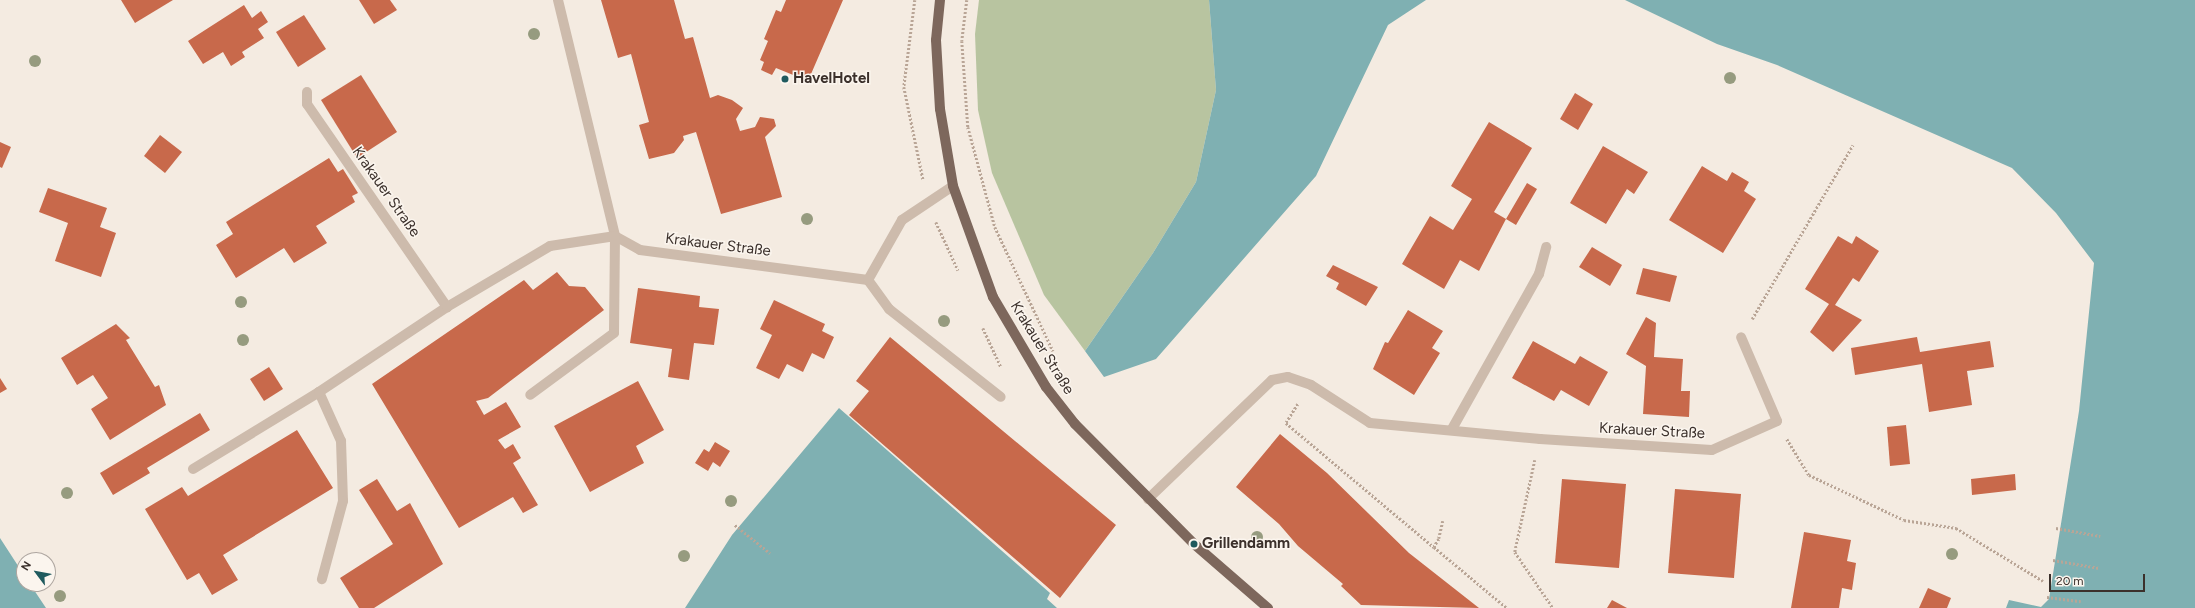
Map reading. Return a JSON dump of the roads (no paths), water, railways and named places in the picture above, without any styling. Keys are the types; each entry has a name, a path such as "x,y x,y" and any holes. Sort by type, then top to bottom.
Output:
{"main road":[{"name":"Krakauer Straße","path":"940,0 936,40 940,109 954,186 994,297 1046,387 1075,424 1148,499 1268,608"}],"street":[{"path":"530,395 614,333 615,236 558,0"},
{"name":"Krakauer Straße","path":"307,92 307,104 447,307"},
{"path":"954,186 902,220 868,280 889,309 1001,397"},
{"path":"193,469 319,392 447,307 550,246 615,236"},
{"name":"Krakauer Straße","path":"615,236 640,250 868,280"},
{"path":"1452,429 1539,274 1546,248"},
{"name":"Krakauer Straße","path":"1148,499 1272,380 1288,377 1311,385 1370,423 1452,429 1540,439 1712,450 1777,421 1742,337"},
{"path":"319,392 341,441 343,501 322,579"}],"water":[{"path":"1209,0 1426,0 1388,25 1316,176 1156,359 1104,377 1085,351 1153,253 1196,182 1216,90"},
{"path":"1625,0 2195,0 2195,608 2006,608 2009,600 2041,607 2049,599 2079,411 2094,263 2056,213 2012,168 1777,65 1717,44"},
{"path":"839,408 1050,593 1047,599 1057,608 685,608 732,535"},
{"path":"0,538 16,563 16,592 35,592 46,608 0,608"}],"place":[{"name":"HavelHotel","path":"785,79"},
{"name":"Grillendamm","path":"1194,544"}]}
